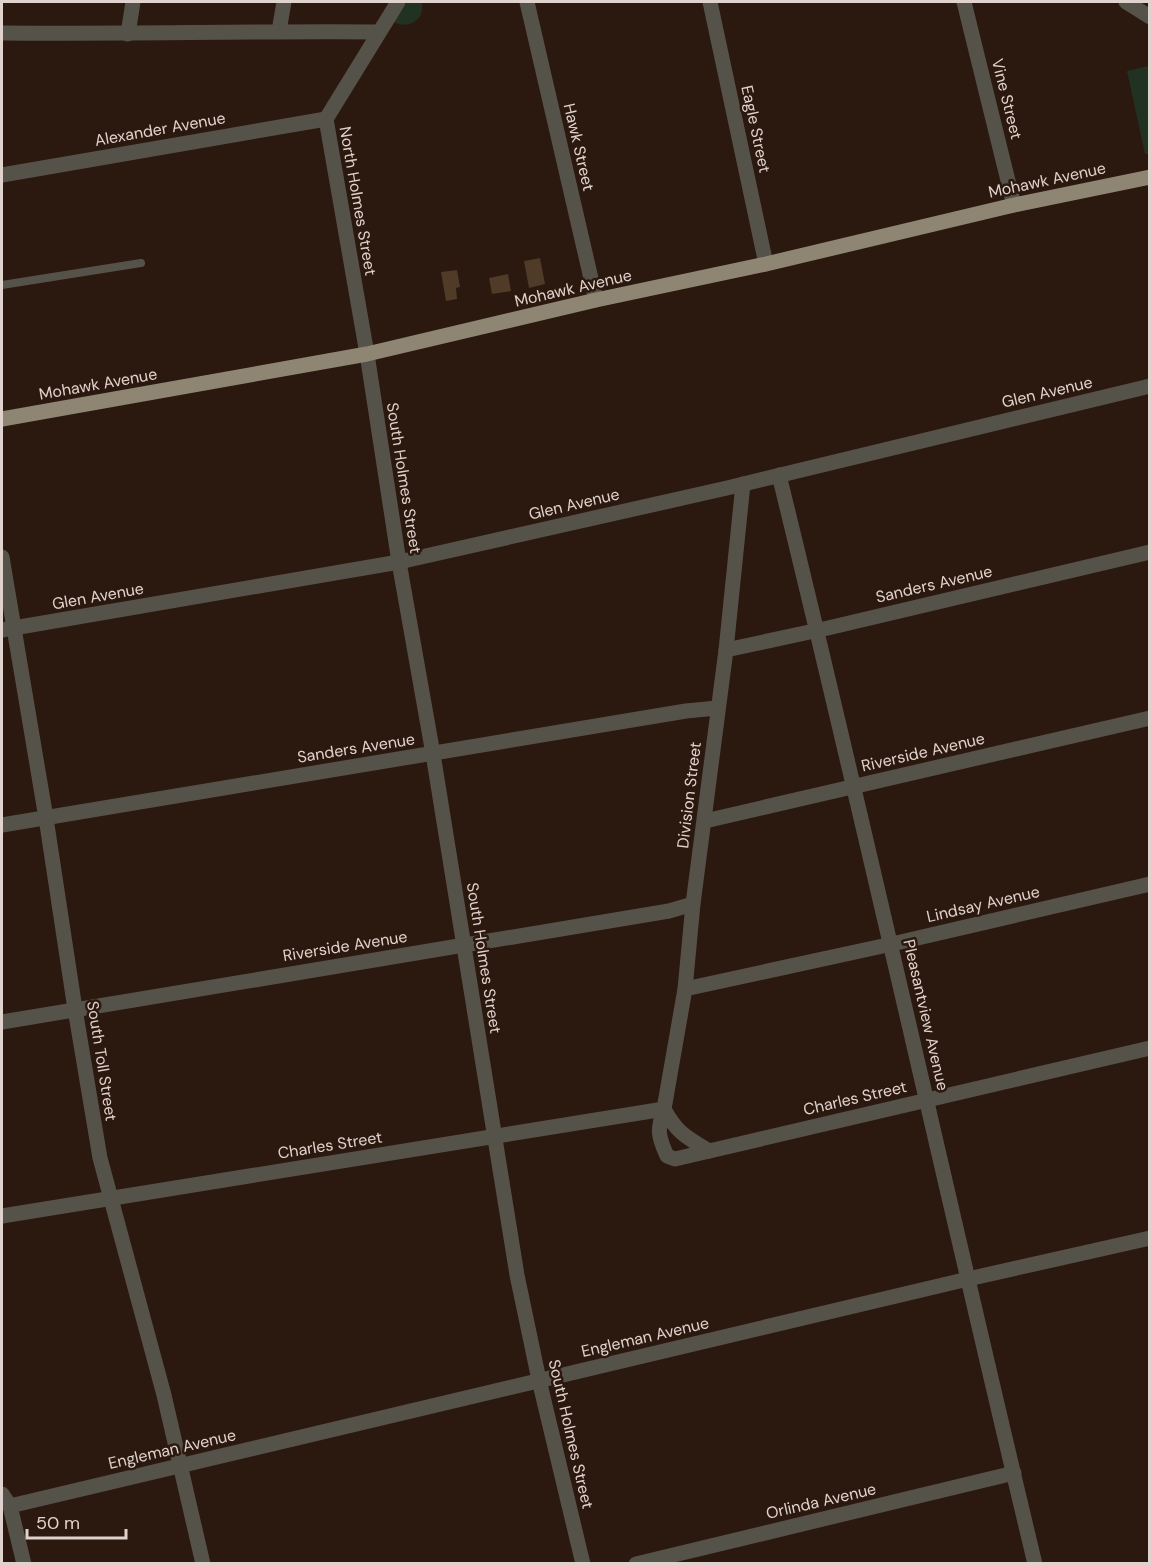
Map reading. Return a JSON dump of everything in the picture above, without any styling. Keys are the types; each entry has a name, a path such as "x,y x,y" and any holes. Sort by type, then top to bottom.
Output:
{"main road":[{"name":"Mohawk Avenue","path":"2,419 367,354 596,300 766,264 1014,205 1149,177"}],"street":[{"path":"128,34 133,2"},
{"path":"279,31 284,2"},
{"name":"North Holmes Street","path":"367,354 326,119 398,2"},
{"name":"Hawk Street","path":"527,2 596,300"},
{"name":"Eagle Street","path":"710,2 766,264"},
{"name":"Vine Street","path":"964,2 1014,205"},
{"path":"1126,2 1149,17"},
{"path":"2,33 379,32"},
{"name":"Alexander Avenue","path":"2,175 326,119"},
{"name":"South Holmes Street","path":"367,354 399,562 433,754 517,1275 539,1380 583,1563"},
{"name":"Glen Avenue","path":"7,629 399,562 743,484 1149,386"},
{"name":"Pleasantview Avenue","path":"779,475 818,630 1035,1563"},
{"name":"Division Street","path":"664,1109 685,989 693,904 726,651 743,484"},
{"name":"Sanders Avenue","path":"726,651 1149,552"},
{"name":"South Toll Street","path":"2,557 7,629 46,818 100,1158 164,1395 203,1563"},
{"name":"Sanders Avenue","path":"2,825 686,711 717,708"},
{"name":"Riverside Avenue","path":"705,821 1149,718"},
{"name":"Lindsay Avenue","path":"685,989 1149,884"},
{"name":"Riverside Avenue","path":"2,1022 669,911 693,904"},
{"name":"Charles Street","path":"2,1216 664,1109 659,1125 661,1142 667,1155 675,1159 1149,1048"},
{"path":"664,1109 673,1126 709,1151"},
{"name":"Engleman Avenue","path":"5,1500 180,1466 1149,1238"},
{"name":"Orlinda Avenue","path":"636,1563 1014,1473"},
{"path":"5,1500 24,1563"}],"lane":[{"path":"2,285 141,263"}],"green space":[{"path":"407,2 422,2 420,16 408,24 394,22"},
{"path":"1149,66 1150,154 1145,154 1127,71"}],"building":[{"path":"540,258 545,284 529,288 524,261"},
{"path":"457,270 460,287 456,288 457,299 446,301 441,272"},
{"path":"508,274 511,291 492,294 489,278"}]}
